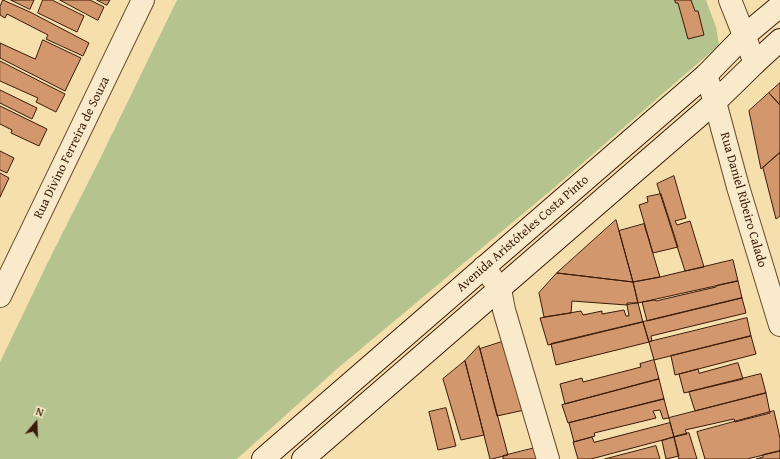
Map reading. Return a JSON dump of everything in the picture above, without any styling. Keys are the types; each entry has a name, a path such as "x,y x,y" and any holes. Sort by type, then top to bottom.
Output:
{"main road":[{"name":"Rua Divino Ferreira de Souza","path":"0,296 142,0"},
{"path":"730,0 755,63"},
{"name":"Avenida Aristóteles Costa Pinto","path":"269,457 484,267 706,75 744,36 780,6"},
{"name":"Avenida Aristóteles Costa Pinto","path":"303,459 716,102 780,40"},
{"name":"Rua Daniel Ribeiro Calado","path":"706,75 716,102 738,187 780,325"},
{"path":"484,267 500,289 504,310 548,459"}],"green space":[{"path":"177,0 706,0 716,27 719,45 555,187 338,368 237,459 0,459 0,362"}],"building":[{"path":"3,0 30,12 89,43 83,56 46,39 48,35 7,14 5,18 0,15 0,7"},
{"path":"11,0 34,0 30,9"},
{"path":"43,0 52,0 84,16 77,32 38,13"},
{"path":"60,0 90,0 104,7 98,20"},
{"path":"97,0 110,0 107,5"},
{"path":"675,0 691,0 695,11 698,11 704,35 688,39 678,3 676,3"},
{"path":"43,40 81,58 65,91 0,58 0,43 35,59"},
{"path":"0,61 65,94 56,112 36,102 38,98 0,81"},
{"path":"780,83 780,105 769,93"},
{"path":"0,90 37,108 32,119 0,103"},
{"path":"769,93 780,105 780,152 761,169 749,111"},
{"path":"0,106 47,129 39,146 11,133 12,130 0,124"},
{"path":"0,151 14,158 7,173 0,170"},
{"path":"780,153 780,216 776,219 763,168"},
{"path":"0,173 9,178 0,197"},
{"path":"674,176 686,218 675,221 677,225 690,221 704,267 685,271 657,184"},
{"path":"661,194 678,247 653,253 639,205 648,202 647,197"},
{"path":"616,220 633,282 557,273"},
{"path":"644,224 660,277 633,282 619,231"},
{"path":"733,260 738,281 638,303 633,282"},
{"path":"557,273 633,282 638,303 627,303 627,305 572,301 571,313 544,317 539,293"},
{"path":"738,281 742,298 647,321 642,302 656,301"},
{"path":"742,298 746,313 651,336 652,341 649,342 643,322"},
{"path":"638,303 643,322 548,345 540,318 581,311 583,315 602,311 602,314 624,310 626,316 629,316 627,305"},
{"path":"747,318 751,336 654,360 649,342"},
{"path":"643,322 649,342 556,365 551,344"},
{"path":"751,336 756,354 675,375 671,356"},
{"path":"511,339 529,409 497,416 480,349"},
{"path":"479,346 508,455 492,459 490,459 465,361"},
{"path":"654,360 659,379 565,404 560,384 582,378 583,382 641,367 640,364"},
{"path":"465,361 484,435 461,440 443,379"},
{"path":"738,363 743,379 684,393 679,374 698,369 699,373"},
{"path":"761,374 766,393 695,411 689,392"},
{"path":"659,379 664,399 568,423 562,405"},
{"path":"766,393 770,413 735,422 734,419 685,430 687,434 674,437 669,418"},
{"path":"664,399 669,418 663,419 660,410 653,411 656,418 594,433 595,436 574,442 569,423"},
{"path":"446,408 456,446 438,450 429,412"},
{"path":"774,411 780,438 780,451 747,459 705,459 697,432"},
{"path":"670,423 674,437 591,459 578,459 573,442 592,437 594,442"},
{"path":"689,433 697,459 679,459 674,437"},
{"path":"674,437 679,456 666,459 662,441"},
{"path":"656,446 660,459 605,459"},
{"path":"539,447 542,459 503,459 503,456"},
{"path":"780,451 780,459 756,459 763,457 763,455"}]}
